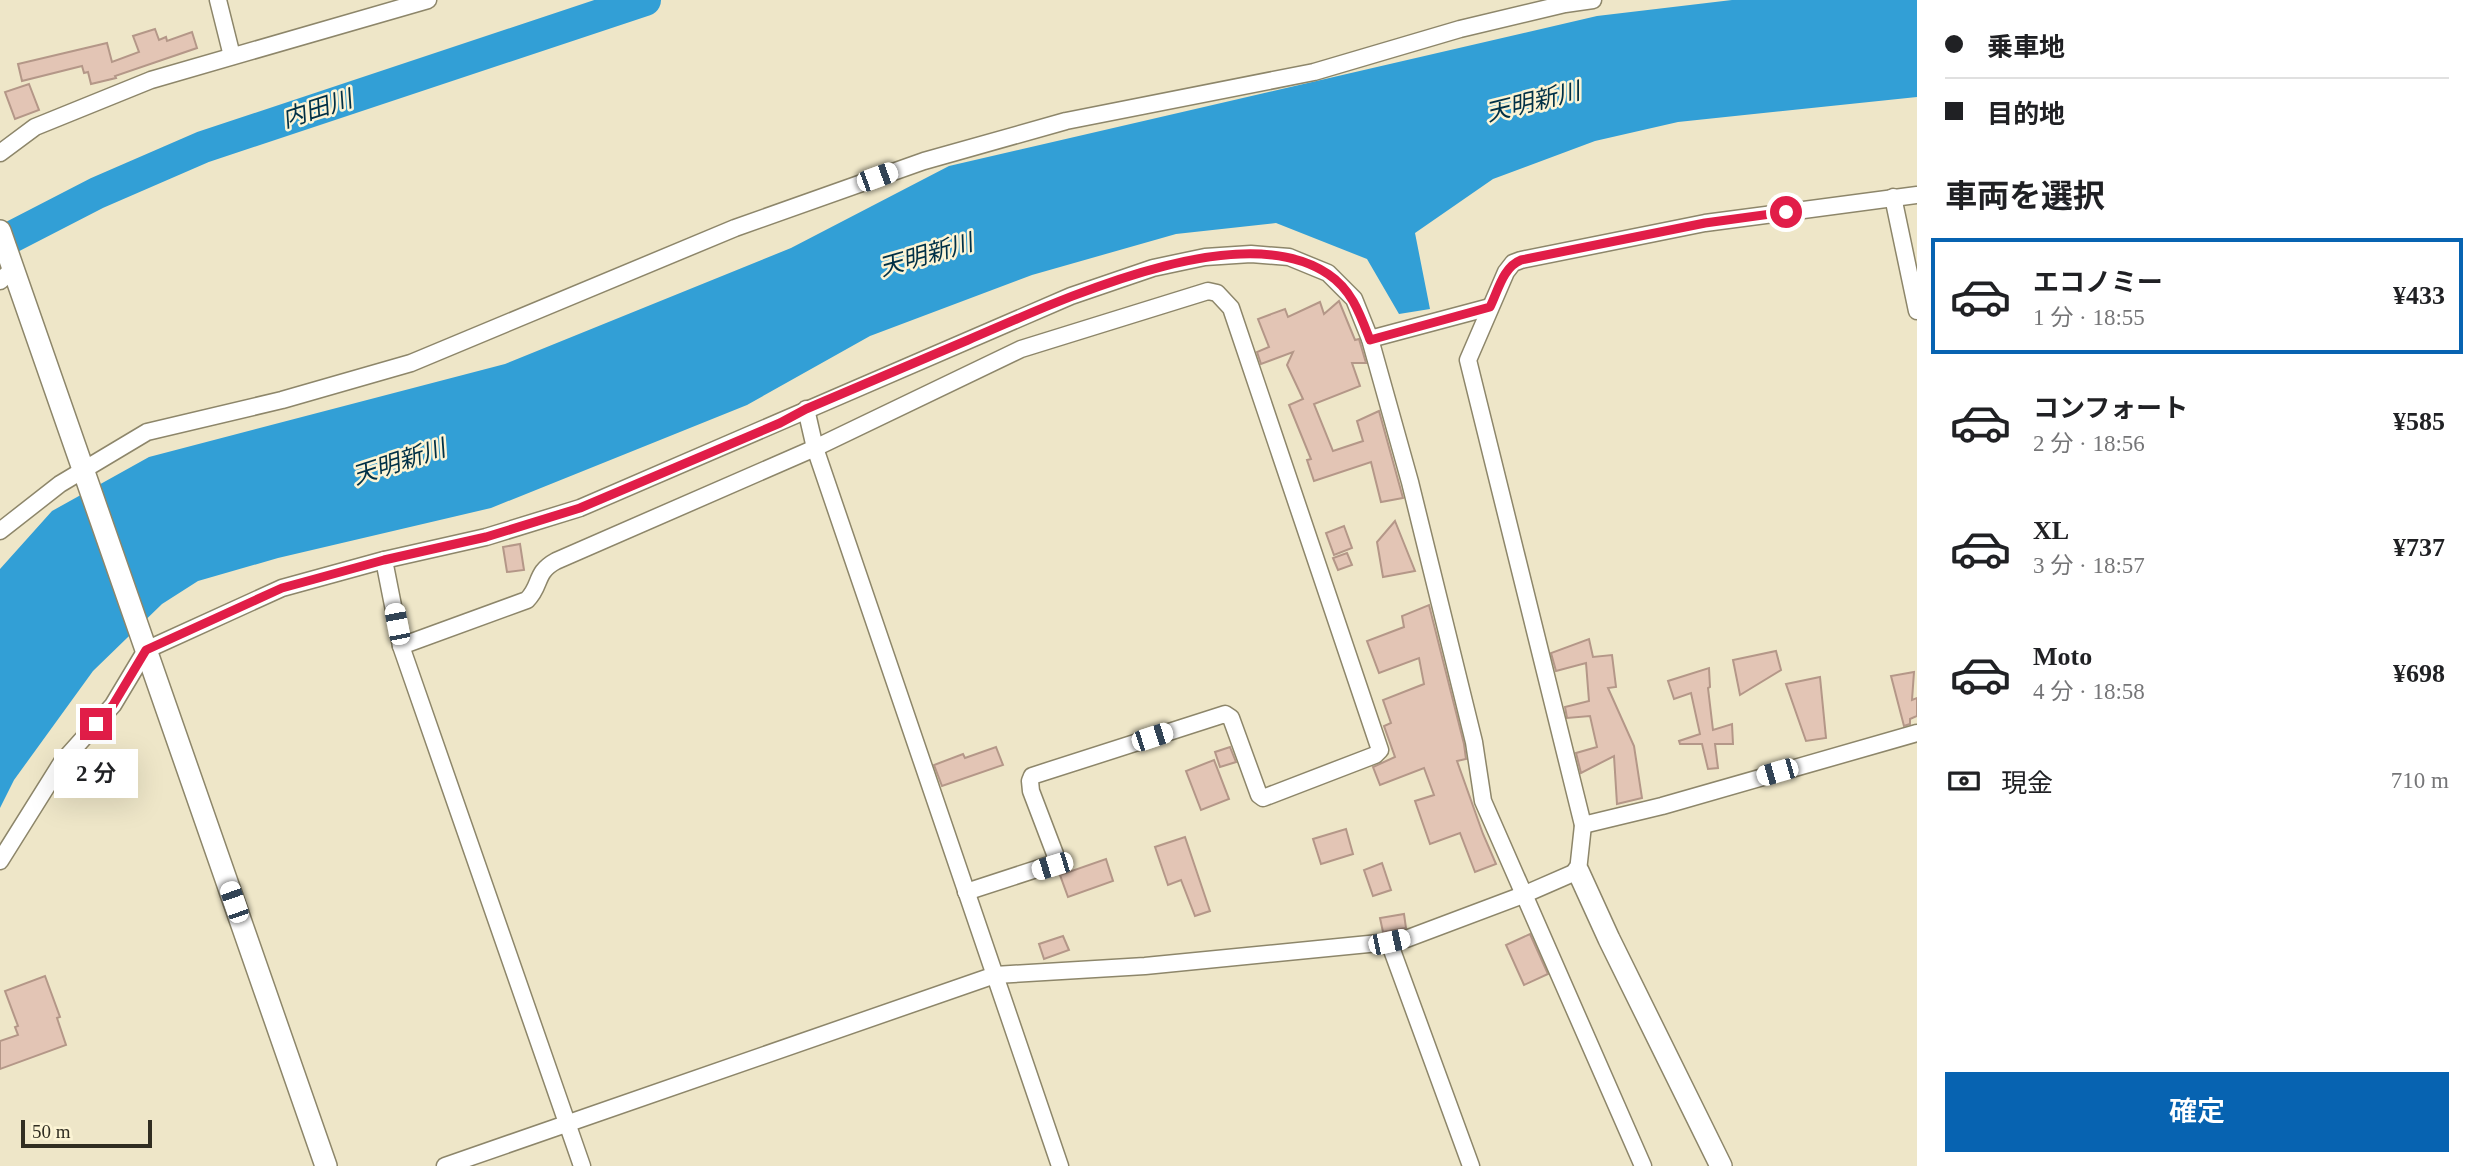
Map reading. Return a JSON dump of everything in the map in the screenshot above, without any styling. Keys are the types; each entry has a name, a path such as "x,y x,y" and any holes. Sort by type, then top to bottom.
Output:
{"street":[{"path":"218,0 232,56"},
{"path":"0,153 35,127 151,80 428,0"},
{"path":"0,531 82,469 147,432 282,400 411,363 735,228 924,161 1066,121 1314,72 1460,29 1592,0"},
{"path":"1721,1166 1578,871 1583,825 1468,360 1506,272 1513,263 1521,260 1705,223 1917,195"},
{"path":"1894,197 1917,311"},
{"path":"0,231 7,275 82,469 326,1166"},
{"path":"0,861 62,762 113,705 146,650 282,588 384,560 486,537 580,508 1071,296 1153,268 1205,257 1251,254 1289,257 1328,274 1354,299 1370,340 1410,482 1474,742 1483,801 1643,1166"},
{"path":"401,646 527,600 532,596 540,573 547,566 815,448 1021,349 1208,291 1217,293 1231,308 1380,750 1375,755 1263,798 1259,795 1231,718 1225,714 1032,776 1031,791 1055,854 1055,863 966,892"},
{"path":"1370,340 1490,307"},
{"path":"806,409 815,448 1060,1166"},
{"path":"384,560 401,646 582,1166"},
{"path":"1583,825 1662,806 1917,733"},
{"path":"445,1166 995,975 1145,966 1406,939 1578,871"},
{"path":"1389,942 1471,1166"}],"water":[{"name":"天明新川","path":"1732,0 1917,0 1917,97 1678,122 1595,141 1493,179 1415,233 1430,309 1399,314 1367,259 1276,223 1176,234 1032,275 870,336 747,405 491,508 278,558 198,581 162,604 93,671 14,780 0,808 0,569 52,511 149,457 505,364 791,248 949,166 1597,16"}],"building":[{"path":"155,29 159,40 166,37 167,41 192,32 197,48 115,76 116,78 91,84 88,72 84,73 82,66 22,81 18,64 107,43 112,62 139,52 133,36"},
{"path":"29,84 39,110 15,119 5,92"},
{"path":"1339,301 1355,340 1359,339 1366,363 1352,363 1360,386 1314,404 1333,451 1363,441 1357,421 1379,411 1403,498 1381,502 1371,462 1314,481 1307,460 1311,459 1289,405 1303,399 1287,365 1293,352 1261,364 1257,352 1269,347 1258,319 1285,309 1288,317 1320,302 1324,314"},
{"path":"1395,521 1415,571 1383,577 1377,542"},
{"path":"1344,526 1352,548 1334,555 1326,533"},
{"path":"520,544 524,570 507,572 503,547"},
{"path":"1347,553 1352,565 1338,570 1333,558"},
{"path":"1429,605 1464,744 1466,759 1457,761 1496,864 1475,872 1460,833 1430,844 1415,801 1434,795 1424,768 1380,785 1373,767 1395,757 1384,726 1391,723 1383,700 1424,684 1419,658 1379,673 1367,641 1404,627 1402,616"},
{"path":"1589,639 1593,657 1612,655 1616,687 1608,688 1634,746 1642,798 1617,804 1614,756 1581,773 1576,753 1597,747 1590,716 1567,718 1565,707 1589,701 1586,663 1556,671 1551,653"},
{"path":"1776,651 1781,670 1740,695 1733,660"},
{"path":"1709,668 1708,688 1713,730 1732,724 1733,744 1715,744 1718,768 1708,769 1702,744 1680,744 1679,741 1700,734 1691,693 1674,699 1668,681"},
{"path":"1914,672 1912,700 1917,698 1917,716 1904,726 1891,676"},
{"path":"1820,677 1826,738 1806,741 1786,684"},
{"path":"996,747 1003,765 942,786 934,765 963,754 965,758"},
{"path":"1230,747 1236,762 1220,767 1215,752"},
{"path":"1214,760 1229,799 1201,810 1186,771"},
{"path":"1346,829 1353,854 1321,864 1313,839"},
{"path":"1185,837 1210,911 1195,916 1181,880 1168,885 1155,847"},
{"path":"1106,859 1113,881 1068,897 1060,875"},
{"path":"1382,863 1391,890 1373,896 1364,870"},
{"path":"1404,914 1406,928 1383,932 1380,918"},
{"path":"1530,934 1548,974 1524,985 1506,945"},
{"path":"1063,936 1069,950 1044,959 1039,944"},
{"path":"45,976 60,1017 57,1018 66,1045 0,1069 0,1041 18,1035 15,1027 18,1026 5,991"}],"waterway":[{"name":"内田川","path":"0,243 97,193 203,147 645,0"}],"route":[{"path":"96,724 113,705 146,650 282,588 384,560 486,537 580,508 1071,296 1153,268 1205,257 1251,254 1289,257 1328,274 1354,299 1370,340 1490,307 1506,272 1513,263 1521,260 1705,223 1786,212"}]}
